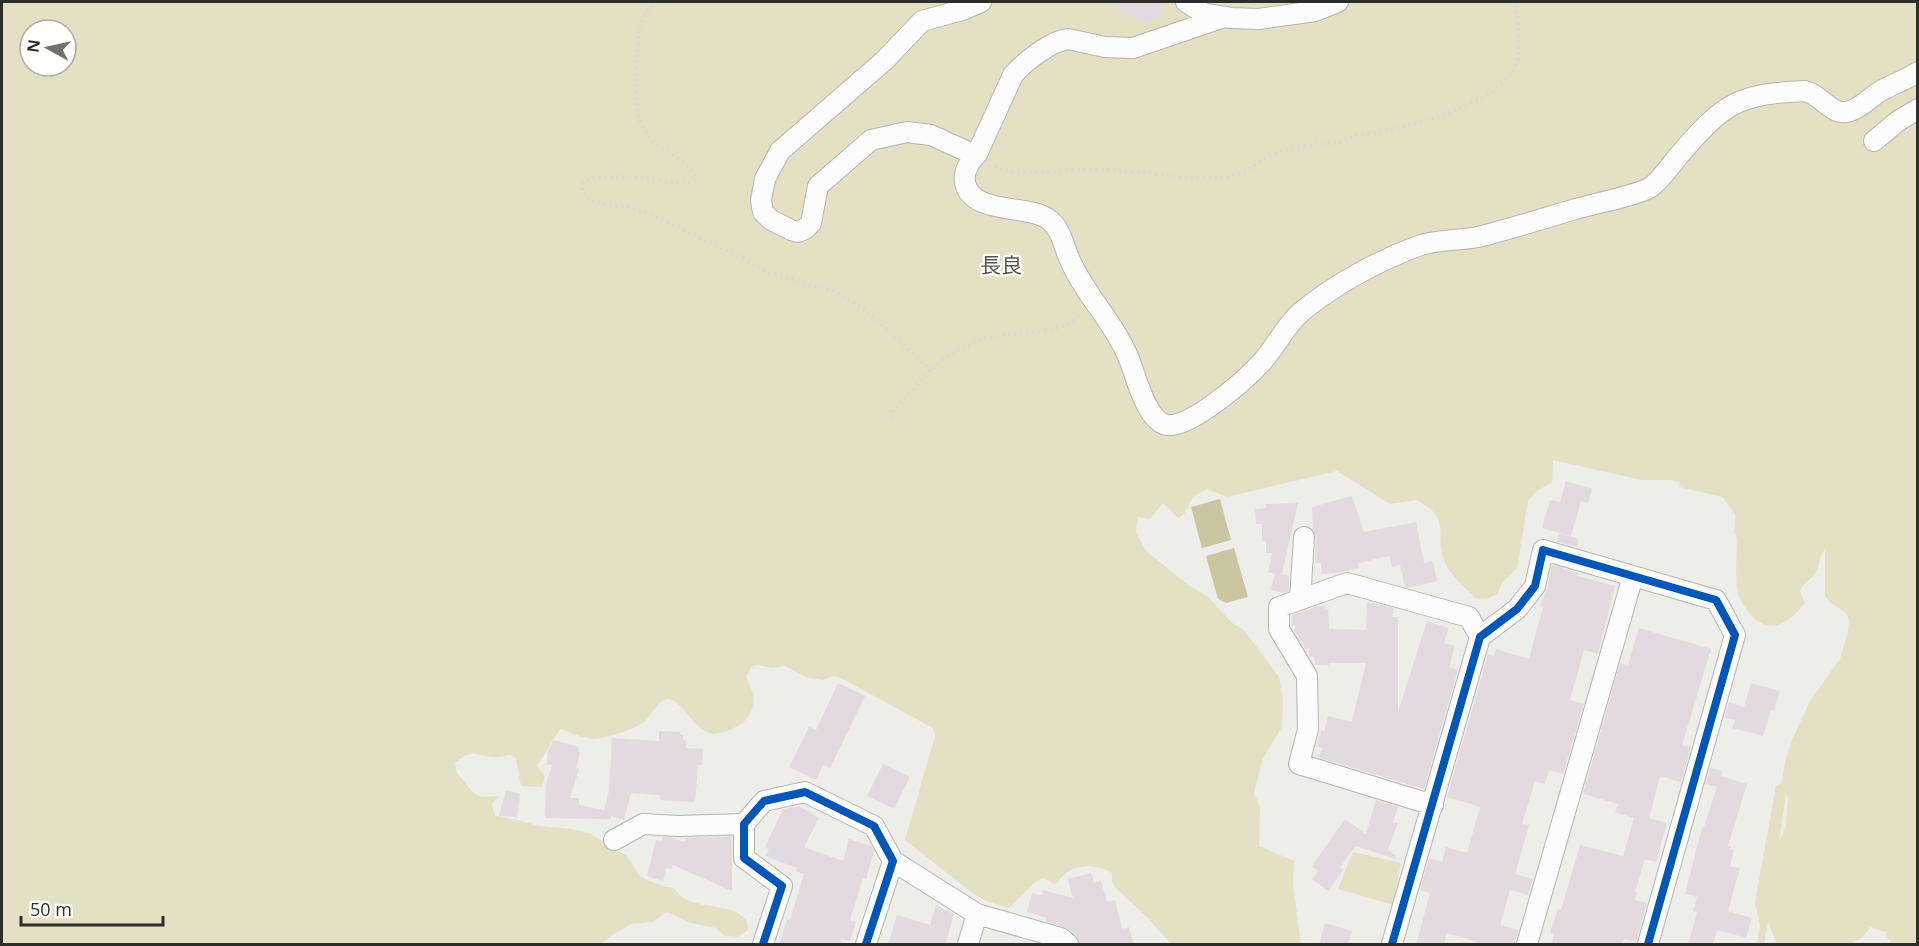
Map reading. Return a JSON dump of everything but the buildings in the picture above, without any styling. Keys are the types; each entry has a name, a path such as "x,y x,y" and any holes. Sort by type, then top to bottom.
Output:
{"street":[{"path":"973,158 966,151 931,135 907,132 871,140 818,186 811,222 805,229 798,232 791,230 771,220 763,212 761,200 765,179 780,151 885,60 922,21 981,2"},
{"path":"1186,2 1205,15 1259,19 1315,11 1338,2"},
{"path":"1224,17 1133,48 1105,47 1068,39 1059,40 1021,66 1012,75 977,154 968,164 964,179 967,190 982,203 1040,214 1051,220 1060,233 1069,258 1128,356 1150,412 1158,421 1167,425 1183,423 1203,412 1261,364 1298,315 1331,290 1380,263 1427,243 1480,236 1651,187 1711,119 1733,103 1745,98 1805,91 1811,92 1839,112 1845,112 1917,72"},
{"path":"1874,141 1917,109"},
{"path":"1300,600 1304,537"},
{"path":"1392,945 1480,637 1517,609 1534,586 1543,550 1716,600 1735,635 1648,945"},
{"path":"1527,945 1633,576"},
{"path":"1433,805 1299,764 1308,729 1307,676 1279,629 1279,607 1347,583 1469,617 1480,637"},
{"path":"763,945 782,886 744,858 744,824 764,801 805,792 874,826 893,861 977,914 1062,938 1068,945"},
{"path":"614,840 643,824 678,826 744,824"},
{"path":"866,945 893,861"},
{"path":"968,945 977,914"}],"path":[{"path":"658,2 645,16 640,32 637,55 638,114 644,130 651,139 688,166 696,178 691,183 684,183 625,176 592,178 583,183 584,196 591,202 627,207 647,213 748,260 765,271 836,292 865,309 931,371"},
{"path":"973,158 1010,172 1096,169 1206,179 1227,177 1247,171 1267,156 1284,150 1316,144 1338,143 1361,134 1380,134 1451,113 1492,93 1513,72 1519,54 1516,2"},
{"path":"893,418 893,411 931,371 952,353 984,339 1004,334 1036,332 1063,326 1073,321 1085,307 1090,294"}],"shaded area":[{"path":"2,2 1917,2 1917,944 1891,944 1885,932 1870,927 1861,938 1849,944 1777,944 1768,922 1764,944 1757,944 1760,925 1755,902 1776,786 1782,783 1785,762 1792,740 1810,701 1840,659 1848,632 1849,619 1845,612 1832,604 1825,596 1825,550 1821,554 1816,572 1800,591 1805,603 1784,622 1770,626 1762,624 1747,610 1737,592 1735,515 1723,497 1679,487 1680,482 1641,480 1553,460 1552,482 1537,491 1528,501 1517,568 1502,583 1497,594 1486,599 1475,598 1447,568 1442,552 1439,520 1428,507 1416,500 1390,504 1337,471 1227,497 1207,489 1193,497 1184,514 1178,518 1163,503 1150,519 1138,517 1136,532 1146,551 1187,584 1208,597 1232,623 1243,629 1279,677 1283,700 1282,727 1263,758 1254,793 1260,807 1259,846 1294,861 1293,885 1301,944 1171,944 1115,887 1112,873 1090,866 1068,872 1054,884 1043,878 1035,882 1009,908 986,901 971,892 905,840 935,736 933,728 839,677 834,676 823,680 808,678 785,666 772,668 757,665 752,666 746,676 754,697 750,714 741,724 726,731 712,734 704,730 679,705 669,699 661,702 643,723 613,735 591,739 560,729 537,766 545,776 542,787 521,786 516,758 510,755 493,757 472,754 464,756 455,763 457,773 473,792 481,797 498,796 492,804 495,816 539,826 589,833 628,857 639,875 645,879 674,888 679,895 694,902 736,912 747,921 748,930 738,937 725,936 716,928 691,923 667,912 652,922 631,924 601,944 2,944","holes":["1786,794 1788,797 1786,825 1779,843"]},
{"path":"1220,499 1231,540 1202,548 1191,507"},
{"path":"1234,548 1248,597 1226,603 1218,599 1206,556"},
{"path":"1353,852 1401,863 1393,905 1338,889"}],"cycle path":[{"path":"1392,944 1480,637 1517,609 1535,586 1543,550 1716,600 1735,635 1648,944"},
{"path":"763,944 782,886 744,858 744,824 764,801 805,792 874,826 893,861 866,944"}],"district":[{"name":"長良","path":"1001,265"}]}
